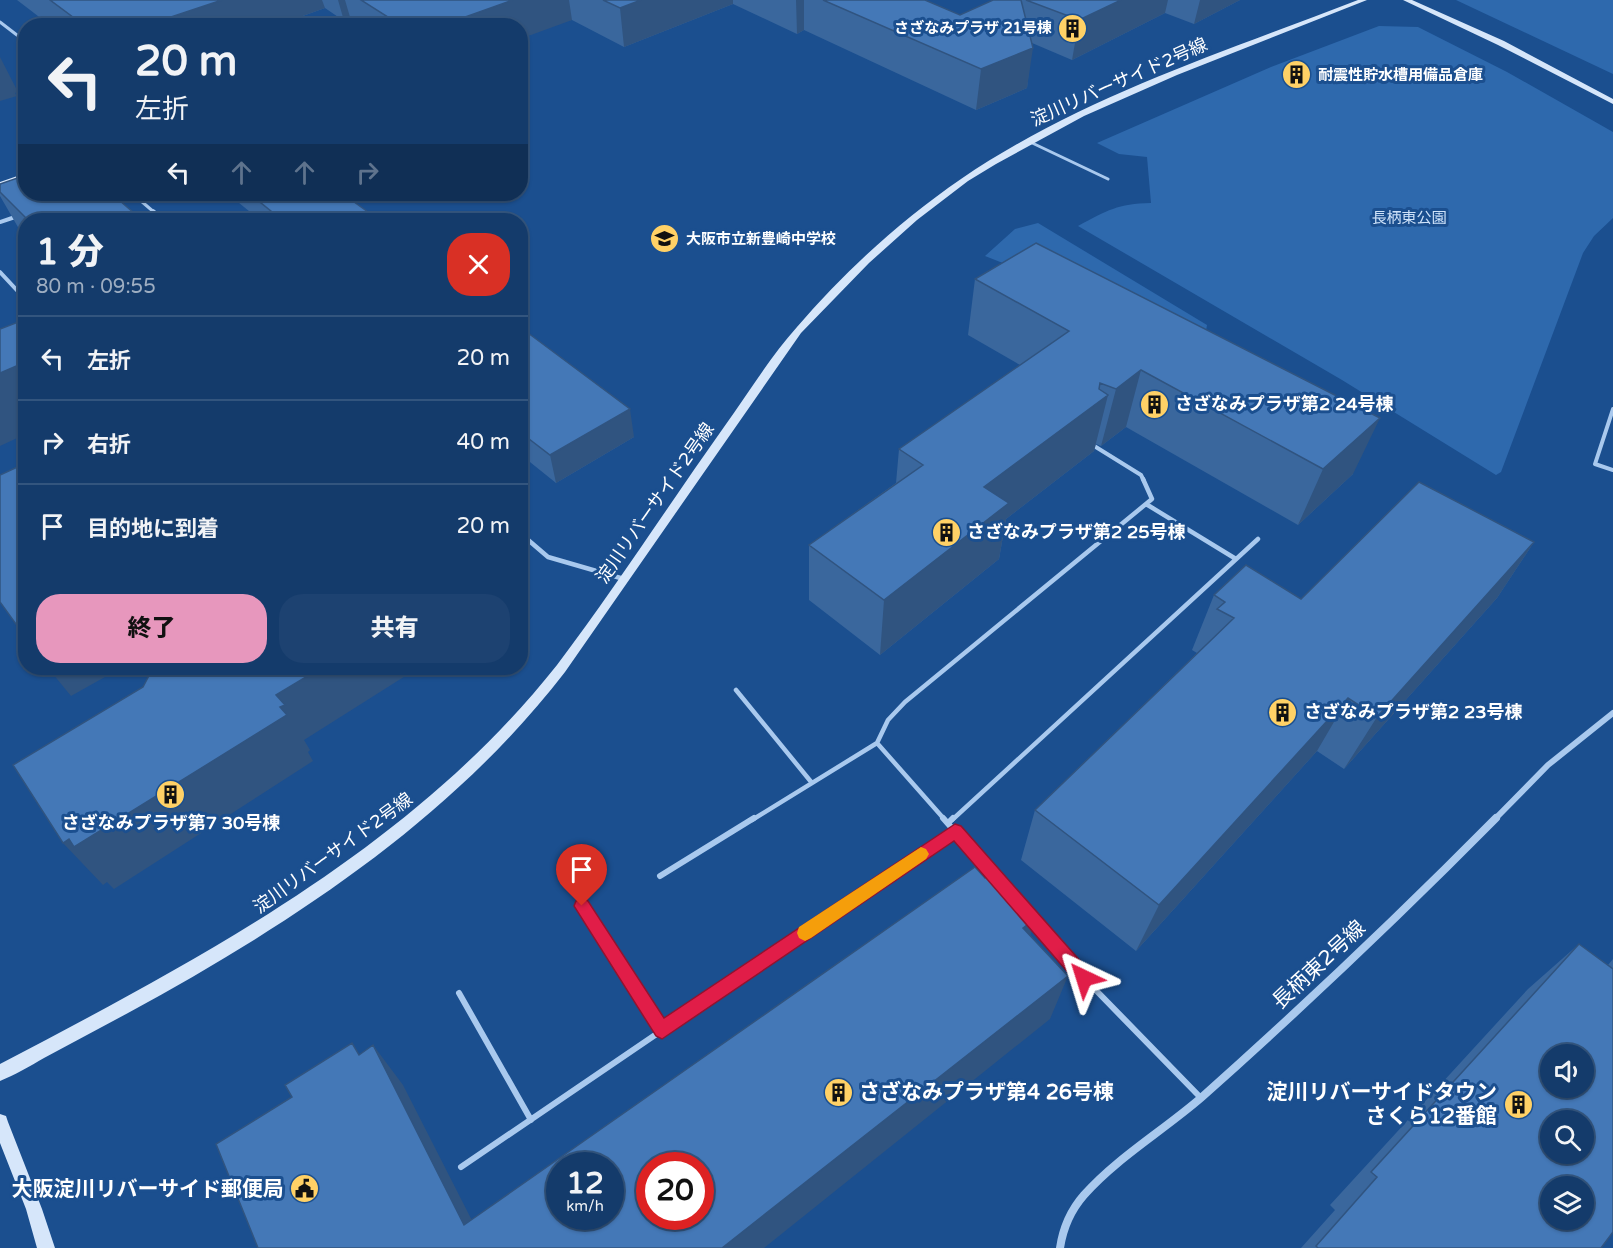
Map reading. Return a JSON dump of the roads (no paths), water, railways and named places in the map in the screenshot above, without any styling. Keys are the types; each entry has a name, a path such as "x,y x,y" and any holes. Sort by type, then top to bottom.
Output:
{"street":[{"path":"357,18 389,0"},
{"name":"淀川リバーサイド2号線","path":"0,1073 114,1013 293,909 416,817 518,721 565,666 792,340 842,282 888,238 974,174 1028,141 1108,103 1364,0"},
{"path":"1406,0 1501,43 1613,102"},
{"path":"0,185 18,178"},
{"name":"長柄東2号線","path":"1060,1248 1064,1225 1083,1196 1119,1163 1202,1098 1404,911 1548,765 1576,740 1613,713"},
{"path":"0,1122 34,1209 46,1248"}],"lane":[{"path":"0,22 18,35"},
{"path":"1028,141 1108,179"},
{"path":"141,201 156,213"},
{"path":"0,222 18,215"},
{"path":"0,272 18,291"},
{"path":"1613,409 1595,464 1613,470"},
{"path":"660,876 877,743 888,720 905,702 1152,499 1141,475 1089,443"},
{"path":"1146,504 1236,559"},
{"path":"948,823 1258,539"},
{"path":"528,540 548,557 624,579"},
{"path":"736,690 812,783"},
{"path":"877,743 1001,883"},
{"path":"461,1167 955,831"},
{"path":"582,906 662,1030"},
{"path":"1023,909 1084,978 1202,1098"},
{"path":"459,993 531,1120"}],"place":[{"name":"さざなみプラザ 21号棟","path":"1073,28"},
{"name":"耐震性貯水槽用備品倉庫","path":"1297,75"},
{"name":"大阪市立新豊崎中学校","path":"665,239"},
{"name":"さざなみプラザ第2 24号棟","path":"1154,404"},
{"name":"さざなみプラザ第2 25号棟","path":"946,532"},
{"name":"さざなみプラザ第2 23号棟","path":"1283,712"},
{"name":"さざなみプラザ第7 30号棟","path":"171,794"},
{"name":"さざなみプラザ第4 26号棟","path":"838,1092"},
{"name":"淀川リバーサイドタウン さくら12番館","path":"1518,1104"},
{"name":"大阪淀川リバーサイド郵便局","path":"305,1189"}],"park label":[{"name":"長柄東公園","path":"1409,218"}]}
